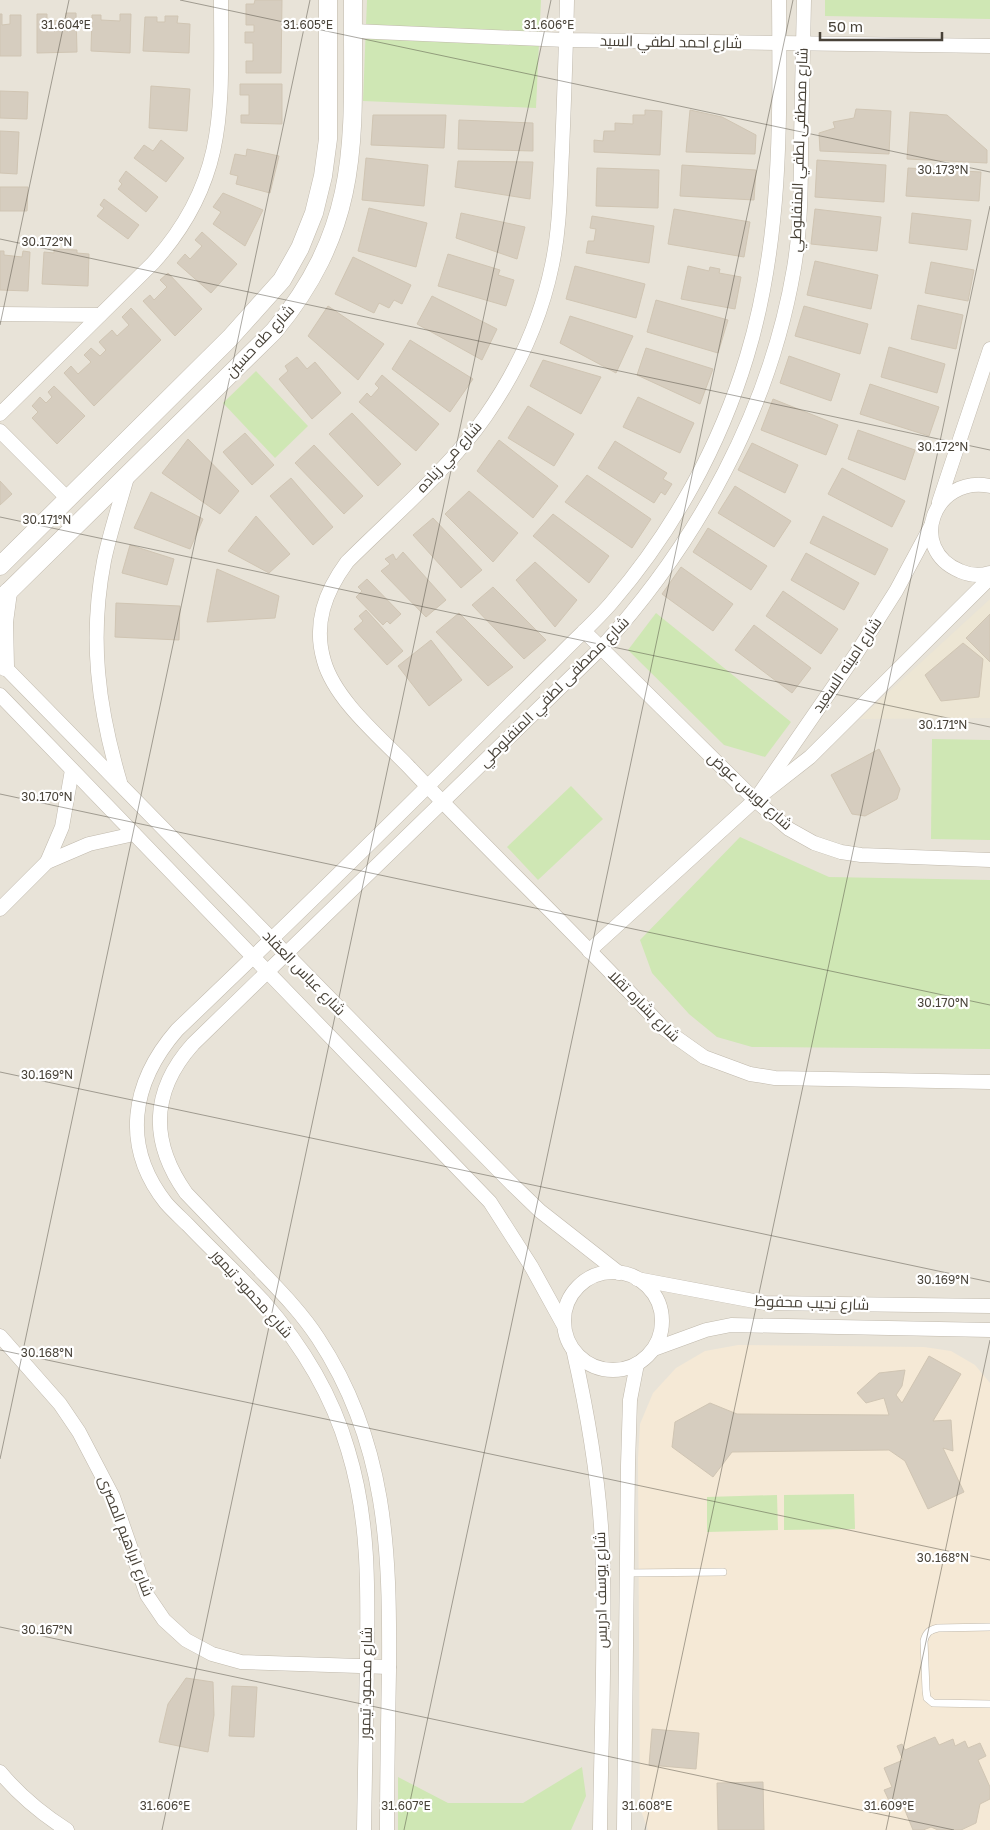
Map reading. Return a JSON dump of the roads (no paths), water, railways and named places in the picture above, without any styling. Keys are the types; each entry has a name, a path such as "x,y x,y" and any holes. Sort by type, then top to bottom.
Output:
{"street":[{"path":"0,414 167,248 190,214 207,176 214,153 221,105 221,0"},
{"name":"شارع طه حسين","path":"0,566 257,310 282,280 300,248 314,213 323,176 328,139 328,0"},
{"name":"شارع طه حسين","path":"4,596 274,331 299,300 326,252 338,222 351,160 353,0"},
{"name":"شارع مي زياده","path":"427,787 344,699 332,681 324,662 320,641 320,619 328,592 347,562 459,450 494,403 527,344 544,297 559,224 567,0"},
{"name":"شارع مصطفى لطفي المنفلوطي","path":"272,939 610,604 636,573 682,505 719,432 748,356 767,276 776,195 780,43 779,0"},
{"name":"شارع مصطفى لطفي المنفلوطي","path":"287,955 601,648 648,594 686,539 732,456 752,413 770,366 790,285 800,218 804,0"},
{"name":"شارع احمد لطفي السيد","path":"353,31 566,40 990,46"},
{"path":"0,314 100,315"},
{"name":"شارع امينه السعيد","path":"755,800 856,654 896,591 931,526 990,349"},
{"path":"0,431 68,499"},
{"path":"121,785 108,741 99,697 95,651 97,605 104,560 128,474"},
{"path":"939,504 956,489 979,484 990,486"},
{"path":"931,526 936,549 951,568 974,575 990,573"},
{"name":"شارع امينه السعيد","path":"589,951 755,800 810,757 990,578"},
{"path":"2,665 4,596"},
{"name":"شارع لويس عوض","path":"584,631 755,800 789,829 814,843 841,852 861,855 990,860"},
{"name":"شارع عباس العقاد","path":"2,665 540,1211 618,1273"},
{"name":"شارع عباس العقاد","path":"0,695 490,1202 531,1266 563,1324"},
{"path":"47,862 65,817 72,770"},
{"name":"شارع بشاره تقلا","path":"427,787 664,1028 704,1057 726,1067 775,1078 990,1082"},
{"path":"0,909 47,862 89,844 134,834"},
{"name":"شارع محمود تيمور","path":"272,939 161,1049 140,1092 137,1116 138,1140 144,1163 153,1185 167,1205 238,1276 284,1327 304,1355 321,1385 348,1448 357,1481 366,1549 367,1667 364,1830"},
{"name":"شارع محمود تيمور","path":"287,955 179,1060 169,1077 162,1097 159,1117 162,1144 174,1176 186,1193 294,1306 317,1336 337,1369 354,1403 367,1438 377,1475 386,1546 389,1608 387,1830"},
{"path":"238,1276 253,1263"},
{"path":"618,1273 637,1279 647,1285 660,1305 662,1328 654,1349 637,1364 612,1371 598,1369 585,1363 574,1353 564,1334 564,1308 571,1293 582,1282 597,1274 618,1273"},
{"name":"شارع نجيب محفوظ","path":"637,1279 765,1303 990,1306"},
{"name":"شارع نجيب محفوظ","path":"654,1349 706,1330 731,1325 990,1330"},
{"name":"شارع ابراهيم المصرى","path":"0,1336 47,1388 79,1432 113,1497 147,1595 164,1620 186,1640 212,1654 241,1662 389,1667"},
{"name":"شارع يوسف ادريس","path":"574,1353 585,1402 594,1458 603,1571 600,1830"},
{"name":"شارع يوسف ادريس","path":"624,1830 630,1400 637,1364"},
{"path":"0,1772 11,1785 45,1816 67,1830"}],"lane":[{"path":"627,1573 723,1572"},
{"path":"990,1627 931,1629 926,1634 924,1641 927,1698 933,1703 990,1704"}]}
